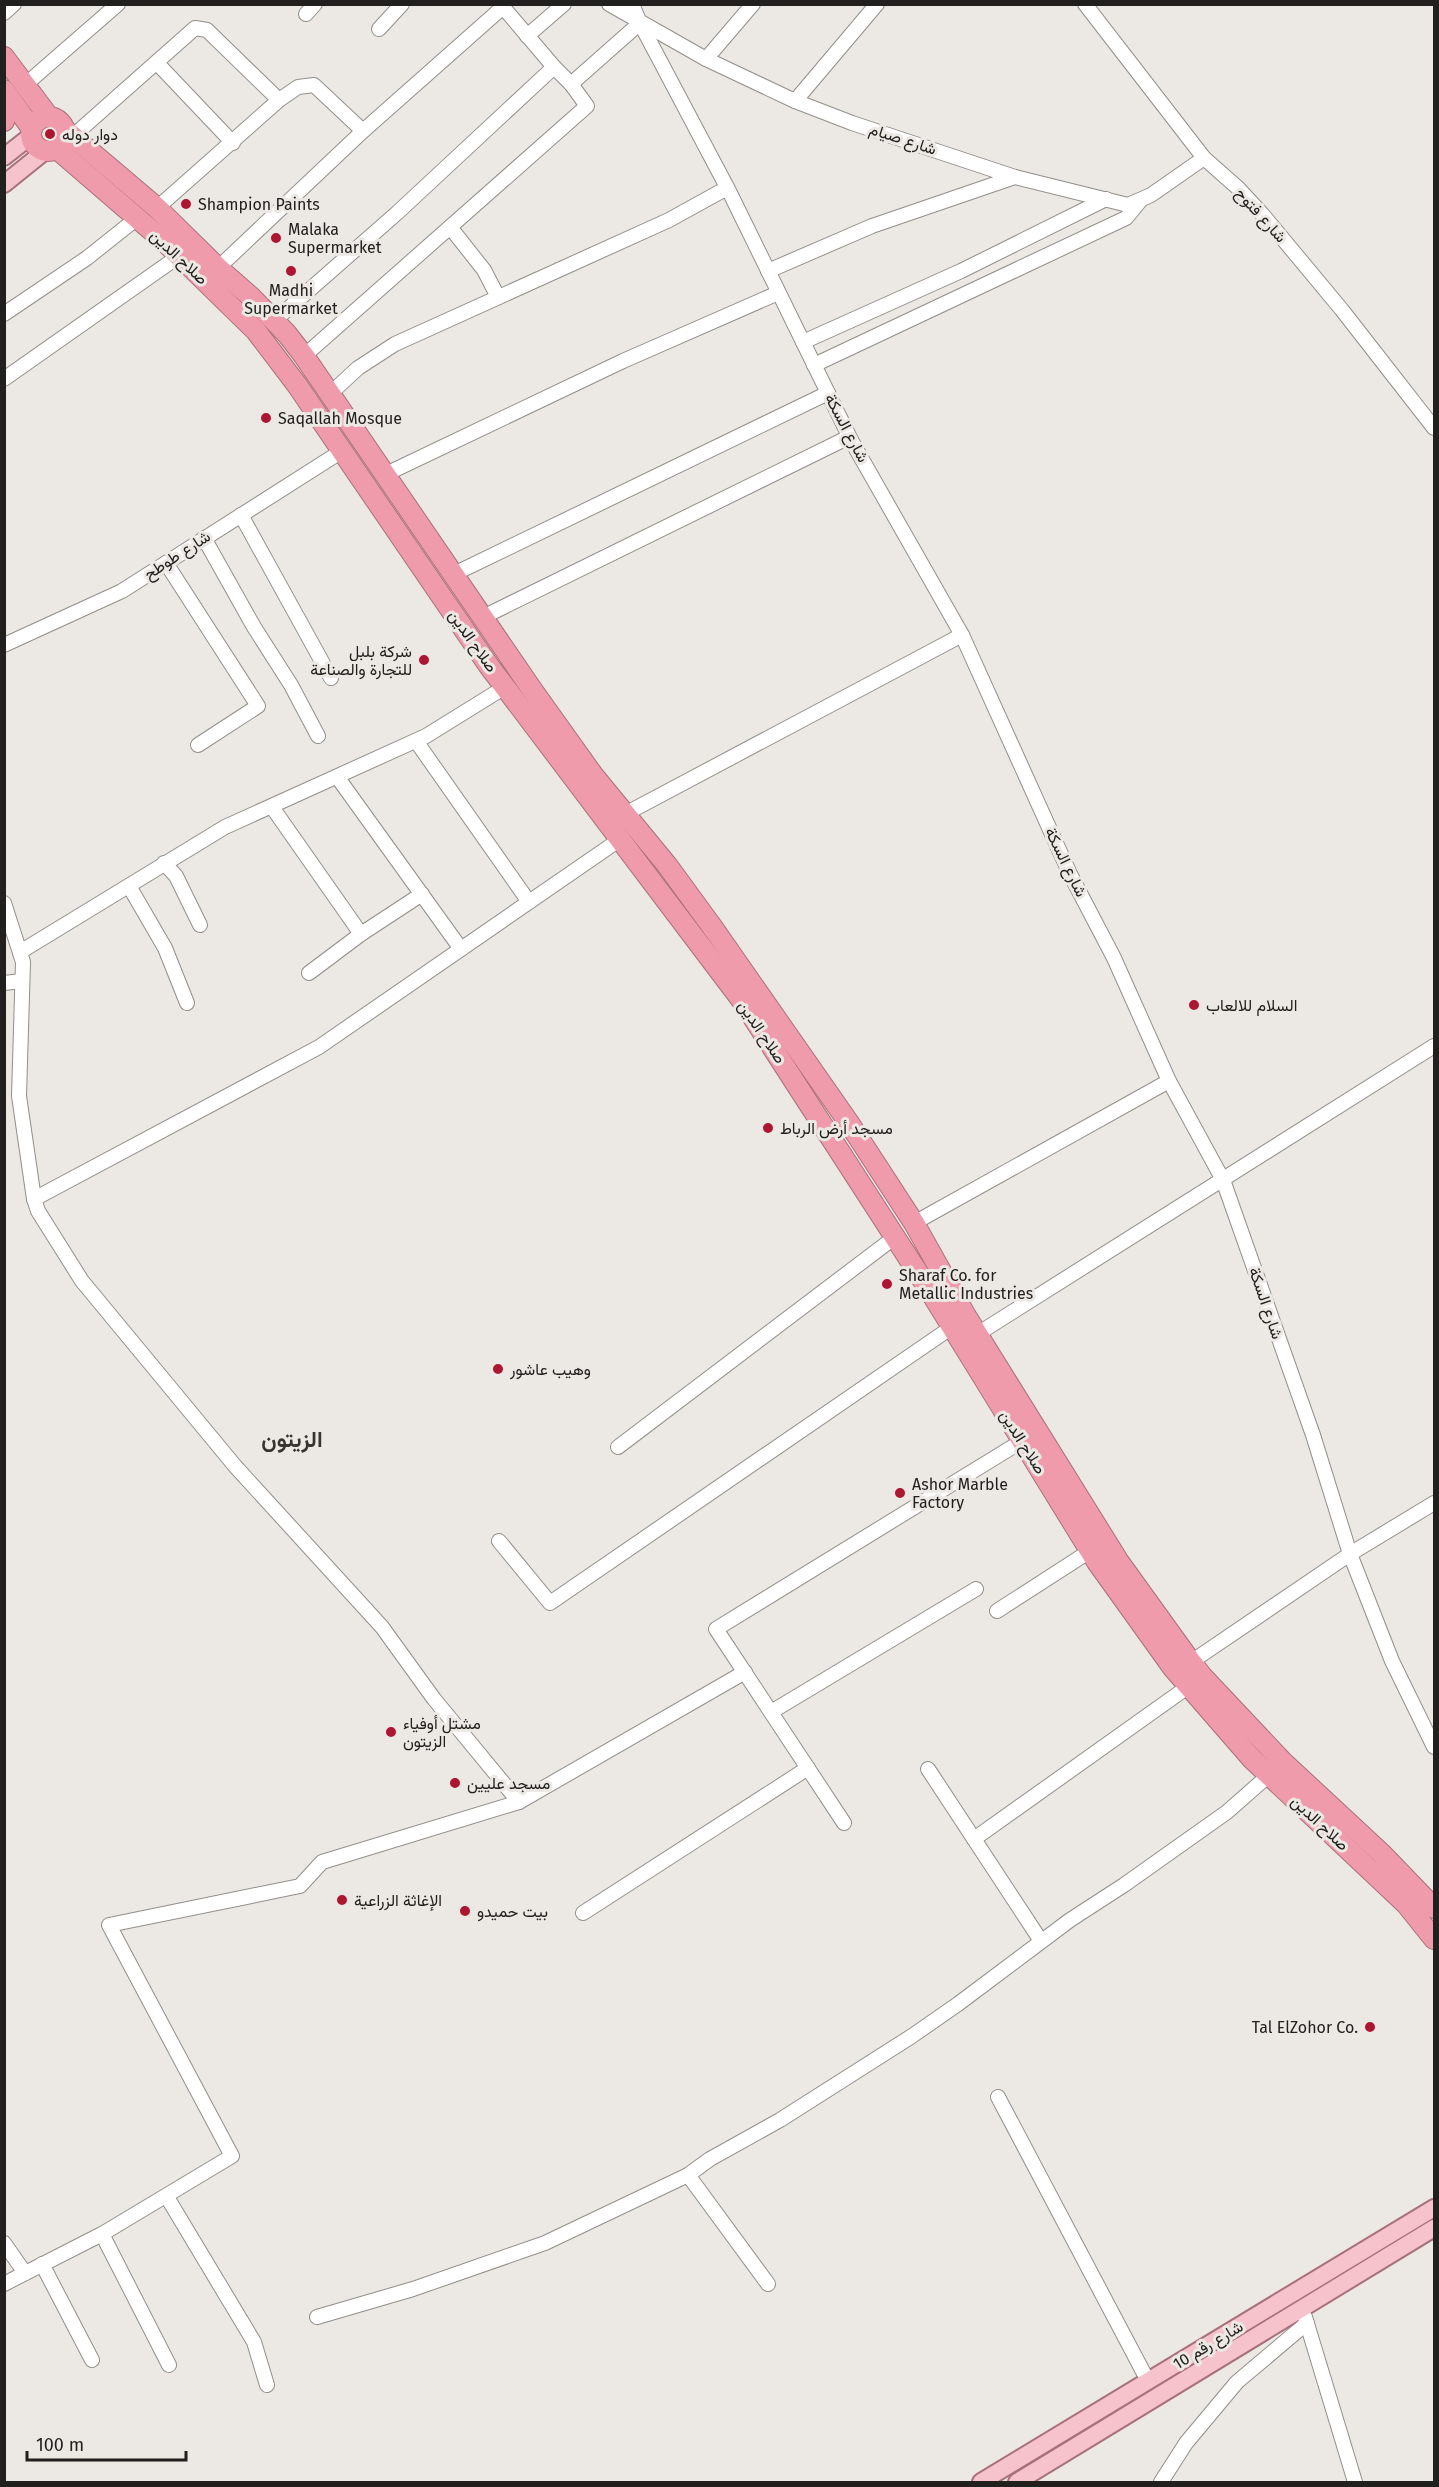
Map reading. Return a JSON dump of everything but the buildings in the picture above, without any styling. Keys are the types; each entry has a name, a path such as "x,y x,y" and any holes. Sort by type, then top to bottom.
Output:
{"highway":[{"path":"4,57 49,117 59,121 60,142 36,145 32,132 4,90"},
{"path":"4,101 6,113 4,121"},
{"path":"32,132 39,120 49,117"},
{"name":"صلاح الدين","path":"60,142 158,208 274,321 304,356 586,765 667,866 753,982 914,1223 966,1316 979,1333 1119,1562 1191,1662 1283,1762 1381,1853 1434,1908"},
{"name":"صلاح الدين","path":"60,142 136,219 179,256 256,331 505,687 743,1002 895,1237 1090,1551 1166,1659 1252,1759 1406,1904 1434,1939"}],"main road":[{"path":"4,157 32,132"},
{"path":"4,184 60,142"},
{"name":"شارع رقم 10","path":"981,2482 1434,2208"},
{"name":"شارع رقم 10","path":"1017,2482 1304,2316 1434,2228"}],"street":[{"path":"4,13 15,4"},
{"path":"25,85 118,4"},
{"path":"379,29 402,4"},
{"path":"527,36 564,4"},
{"name":"شارع صيام","path":"609,4 706,60 852,123 1015,177 1128,205 1140,201"},
{"name":"شارع السكة","path":"632,4 727,188 851,440 962,635 1070,874 1114,958 1169,1082 1223,1180 1313,1435 1350,1554 1392,1661 1429,1720 1434,1747"},
{"path":"706,60 753,4"},
{"path":"795,100 877,4"},
{"name":"شارع فتوح","path":"1085,4 1204,159 1238,188 1263,215 1433,424"},
{"path":"218,268 363,131 503,7 571,84 587,106 304,356"},
{"path":"571,84 640,23"},
{"path":"60,142 157,63 195,28 207,30 279,100"},
{"path":"157,63 232,143"},
{"path":"274,321 459,157 554,67"},
{"path":"158,208 279,100 298,87 314,85 363,131"},
{"path":"814,365 1126,218 1140,201 1204,159"},
{"path":"768,271 872,226 1015,177"},
{"path":"331,393 377,354 669,219 727,188"},
{"path":"803,342 961,271 1106,199"},
{"path":"4,314 87,258 136,219"},
{"path":"450,227 484,270 498,297"},
{"path":"4,379 179,256"},
{"path":"386,474 623,361 778,294"},
{"path":"454,574 828,393"},
{"path":"483,617 847,438 851,440"},
{"name":"شارع طوطح","path":"4,645 122,591 342,451"},
{"path":"241,515 331,678"},
{"path":"204,538 254,627 291,685 318,736"},
{"path":"166,563 258,706 198,745"},
{"path":"626,814 962,635"},
{"path":"20,952 225,827 416,741 505,687"},
{"path":"416,741 529,902"},
{"path":"338,778 461,949"},
{"path":"272,807 361,934"},
{"path":"34,1199 320,1047 619,840"},
{"path":"164,863 176,876 200,925"},
{"path":"129,886 165,948 187,1003"},
{"path":"309,973 361,934 422,894"},
{"path":"4,903 23,962 19,1096 34,1199 38,1210 82,1281 235,1466 382,1627 434,1699 519,1802"},
{"path":"4,983 22,981"},
{"path":"979,1333 1434,1046"},
{"path":"914,1223 1169,1082"},
{"path":"618,1447 895,1237"},
{"path":"499,1541 550,1603 952,1328"},
{"path":"843,1823 717,1629 1022,1442"},
{"path":"1191,1662 1350,1554 1434,1503"},
{"path":"997,1611 1090,1551"},
{"path":"771,1712 976,1589"},
{"path":"4,2284 102,2234 232,2157 109,1925 300,1886 322,1862 519,1802 745,1672"},
{"path":"974,1839 1189,1686"},
{"path":"584,1913 808,1768"},
{"path":"928,1768 1041,1941"},
{"path":"317,2317 413,2289 545,2243 688,2175 912,2036 1041,1941 1227,1812 1269,1775"},
{"path":"998,2097 1148,2381"},
{"path":"688,2175 768,2284"},
{"path":"167,2196 254,2342 267,2385"},
{"path":"102,2234 169,2365"},
{"path":"4,2243 25,2273"},
{"path":"42,2264 92,2360"},
{"path":"1296,2293 1355,2482"},
{"path":"1161,2482 1186,2443 1237,2382 1304,2316"}],"place":[{"name":"دوار دوله","path":"50,134"},
{"name":"Shampion Paints","path":"186,204"},
{"name":"Malaka Supermarket","path":"276,238"},
{"name":"Madhi Supermarket","path":"291,271"},
{"name":"Saqallah Mosque","path":"266,418"},
{"name":"شركة بلبل للتجارة والصناعة","path":"424,660"},
{"name":"السلام للالعاب","path":"1194,1005"},
{"name":"مسجد أرض الرباط","path":"768,1128"},
{"name":"Sharaf Co. for Metallic Industries","path":"887,1284"},
{"name":"وهيب عاشور","path":"498,1369"},
{"name":"Ashor Marble Factory","path":"900,1493"},
{"name":"مشتل أوفياء الزيتون","path":"391,1732"},
{"name":"مسجد عليين","path":"455,1783"},
{"name":"الإغاثة الزراعية","path":"342,1900"},
{"name":"بيت حميدو","path":"465,1911"},
{"name":"Tal ElZohor Co.","path":"1370,2027"}],"district":[{"name":"الزيتون","path":"292,1439"}]}
